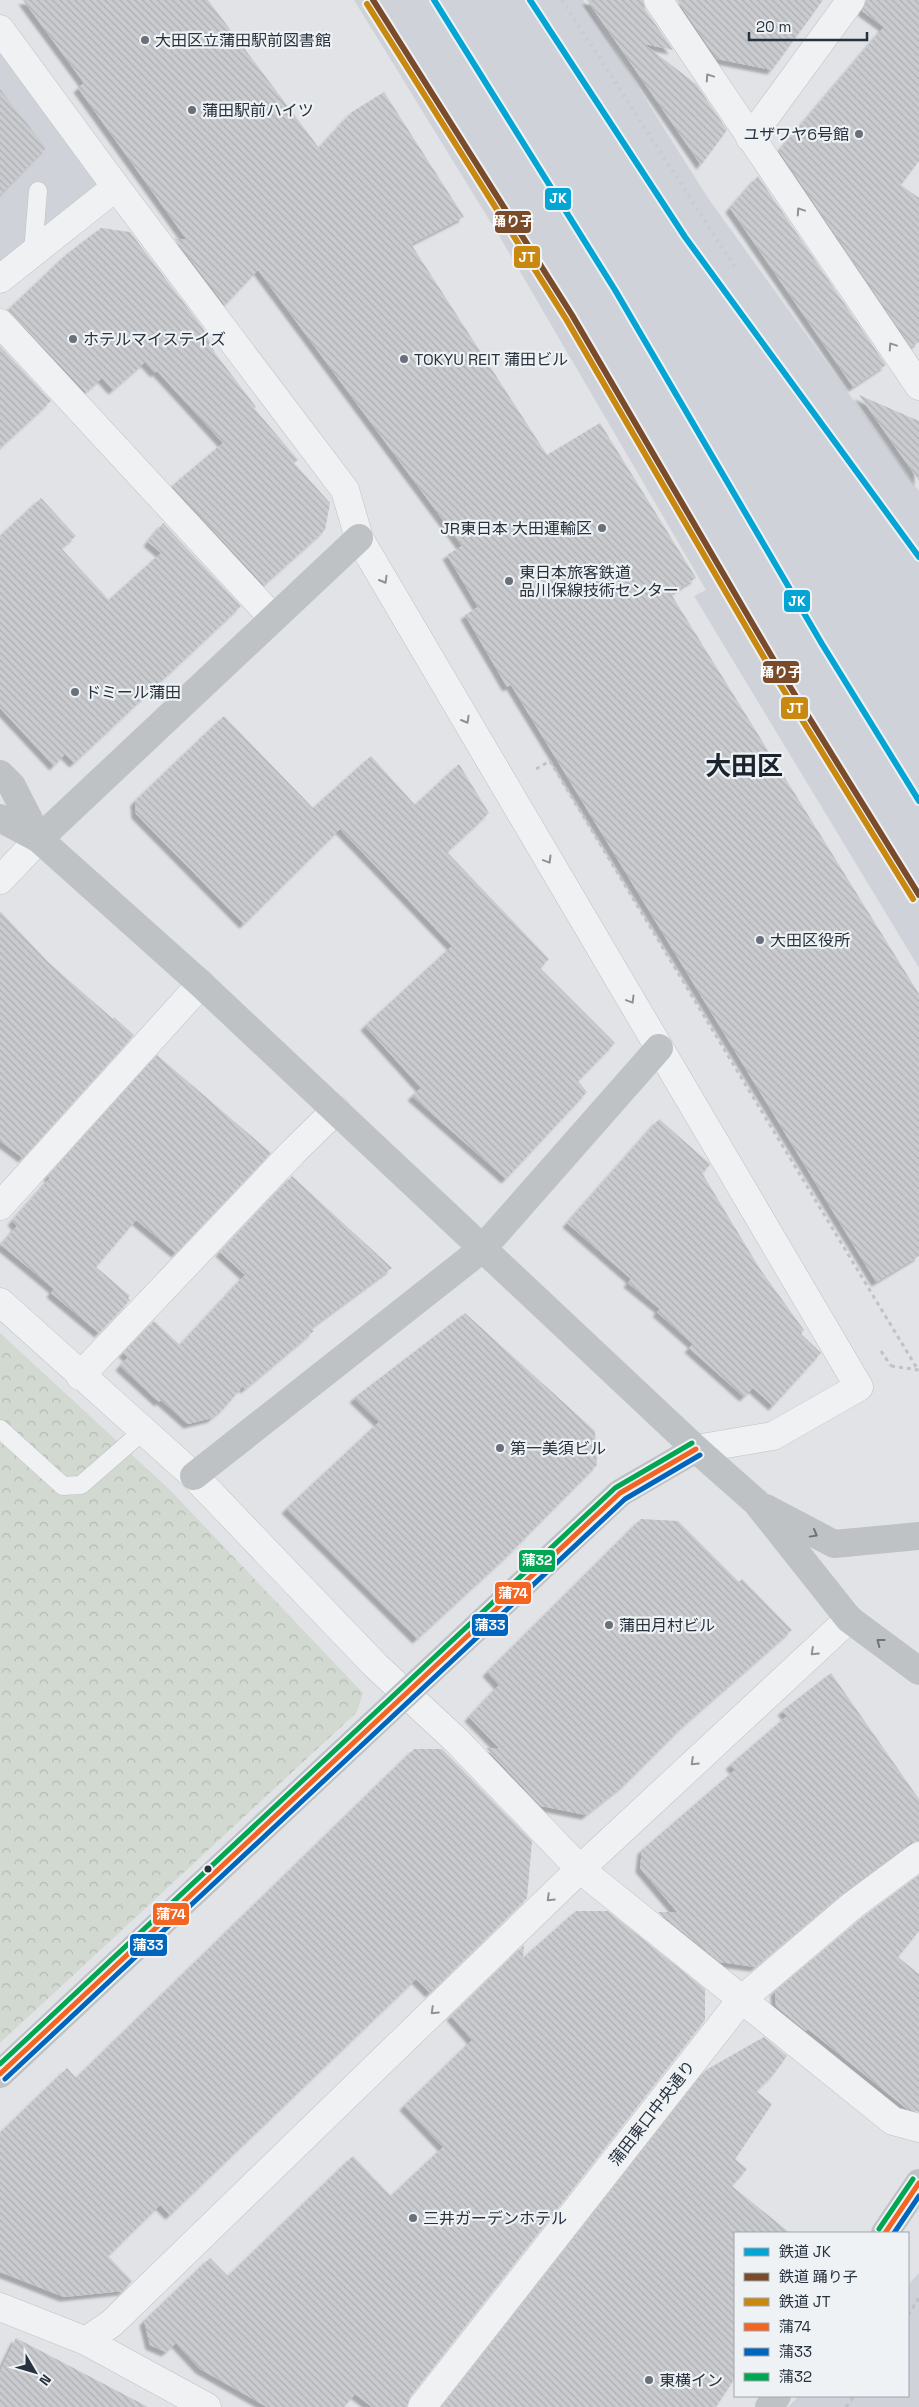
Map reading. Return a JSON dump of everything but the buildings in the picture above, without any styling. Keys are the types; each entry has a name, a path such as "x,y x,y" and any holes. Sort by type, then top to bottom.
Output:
{"street":[{"path":"658,0 919,386"},
{"path":"750,138 851,0"},
{"path":"0,29 116,187 345,490 359,538 859,1387 773,1436 696,1449 620,1493 0,2074"},
{"path":"0,279 116,187"},
{"path":"0,324 274,618"},
{"path":"0,880 39,839 359,538"},
{"path":"0,774 12,786 39,839"},
{"path":"0,818 39,839 201,984 696,1449 756,1502 849,1619 919,1671"},
{"path":"0,1206 201,984"},
{"path":"194,1476 482,1248 659,1048"},
{"path":"80,1376 294,1151 336,1110"},
{"path":"0,1302 80,1376 194,1476 376,1666 456,1740 580,1869 740,2000 893,2121 919,2128"},
{"path":"756,1502 834,1544 919,1536"},
{"path":"86,2341 112,2323 580,1869 849,1619"},
{"name":"蒲田東口中央通り","path":"422,2407 740,2000 853,1905 919,1856"},
{"path":"886,2232 919,2183"},
{"path":"0,2306 86,2341 206,2407"}],"lane":[{"path":"34,252 38,191"},
{"path":"0,1430 63,1486 81,1486 143,1431"}],"path":[{"path":"534,770 550,761 919,1370"},
{"path":"891,1366 919,1370"},
{"path":"909,2313 919,2298"}],"shaded area":[{"path":"354,0 583,0 708,198 919,491 919,968 694,596 706,590 501,239"},
{"path":"0,41 115,193 0,282"},
{"path":"919,2273 919,2407 788,2407 798,2397 909,2397 909,2284"}],"green space":[{"path":"0,1333 169,1489 363,1693 357,1712 0,2043"}],"railway":[{"path":"562,0 736,269"}],"rail line":[{"name":"踊り子","path":"373,0 572,315 779,669 919,895"},
{"name":"JK","path":"434,0 615,290 822,644 919,801"},
{"name":"JK","path":"530,0 685,237 919,557"},
{"name":"JT","path":"367,4 566,319 773,673 913,899"}],"transit line":[{"name":"蒲32","path":"0,2064 615,1488 692,1443"},
{"name":"蒲74","path":"0,2074 620,1493 696,1449"},
{"name":"蒲33","path":"5,2079 625,1499 700,1455"},
{"name":"蒲32","path":"879,2229 913,2179"},
{"name":"蒲74","path":"886,2232 919,2183"},
{"name":"蒲33","path":"895,2232 919,2196"}],"place":[{"name":"大田区立蒲田駅前図書館","path":"145,40"},
{"name":"蒲田駅前ハイツ","path":"192,110"},
{"name":"ユザワヤ6号館","path":"859,134"},
{"name":"ホテルマイステイズ","path":"73,339"},
{"name":"TOKYU REIT 蒲田ビル","path":"404,359"},
{"name":"JR東日本 大田運輸区","path":"602,528"},
{"name":"東日本旅客鉄道 品川保線技術センター","path":"509,581"},
{"name":"ドミール蒲田","path":"75,692"},
{"name":"大田区役所","path":"760,940"},
{"name":"第一美須ビル","path":"500,1448"},
{"name":"蒲田月村ビル","path":"609,1625"},
{"name":"三井ガーデンホテル","path":"413,2218"},
{"name":"東横イン","path":"649,2380"}],"district":[{"name":"大田区","path":"744,766"}]}
